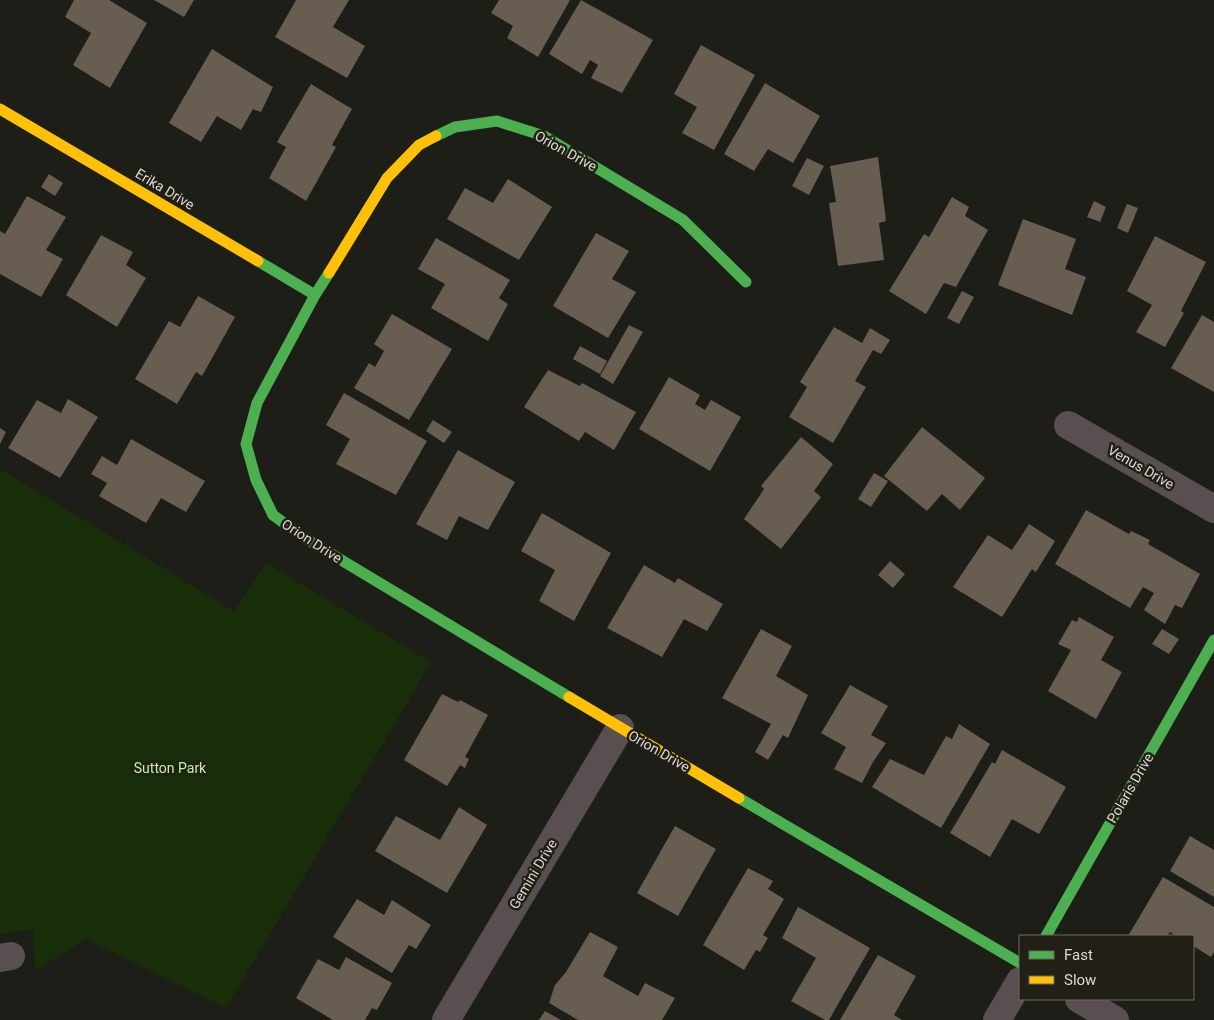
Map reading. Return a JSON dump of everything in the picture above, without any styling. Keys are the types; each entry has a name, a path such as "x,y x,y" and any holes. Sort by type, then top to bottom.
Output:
{"street":[{"name":"Erika Drive","path":"0,109 315,295"},
{"name":"Orion Drive","path":"746,282 683,220 544,136 497,121 455,127 419,145 387,178 315,295 257,403 246,444 256,480 273,515 303,537 620,728 1019,963"},
{"name":"Venus Drive","path":"1068,425 1214,509"},
{"name":"Polaris Drive","path":"1047,935 1214,640"},
{"name":"Gemini Drive","path":"446,1020 620,728"},
{"path":"997,1020 1019,983"},
{"path":"1081,1000 1115,1020"}],"green space":[{"name":"Sutton Park","path":"0,469 234,611 266,563 431,662 226,1008 86,939 35,971 33,929 0,934"}],"building":[{"path":"74,0 109,0 147,23 110,88 73,65 91,33 65,17"},
{"path":"154,0 194,0 184,17"},
{"path":"296,0 349,0 333,27 365,46 347,78 275,37"},
{"path":"499,0 570,0 538,57 507,38 513,26 491,13"},
{"path":"581,0 653,40 622,93 591,78 598,65 590,60 582,74 549,54"},
{"path":"701,45 755,75 714,150 682,133 697,107 674,94"},
{"path":"212,49 273,87 261,112 253,109 241,130 217,116 201,142 169,123"},
{"path":"765,83 820,116 793,163 768,149 754,171 724,154"},
{"path":"311,84 352,109 332,145 336,147 306,201 269,178 286,147 277,142"},
{"path":"878,157 886,221 879,223 884,260 838,266 829,203 836,202 830,166"},
{"path":"807,158 824,166 809,195 792,186"},
{"path":"49,174 63,183 55,196 41,187"},
{"path":"508,179 552,207 519,260 447,219 465,188 493,203"},
{"path":"27,196 66,217 46,250 63,259 41,297 0,274 0,231 5,234"},
{"path":"952,197 969,207 965,216 988,230 956,287 944,283 926,314 889,291 924,234 929,237"},
{"path":"1094,201 1106,207 1100,222 1087,217"},
{"path":"1127,204 1138,208 1128,233 1117,228"},
{"path":"1023,219 1076,239 1065,269 1086,277 1072,315 998,285"},
{"path":"596,233 629,251 612,279 636,292 608,338 553,306"},
{"path":"101,235 133,252 126,265 146,278 117,327 66,295"},
{"path":"1155,236 1206,262 1181,311 1184,313 1165,347 1136,332 1152,305 1127,291"},
{"path":"436,238 510,280 499,298 508,304 488,341 431,308 445,284 418,269"},
{"path":"962,291 974,297 959,324 947,318"},
{"path":"198,296 235,317 202,376 196,372 177,404 135,379 169,321 180,327"},
{"path":"392,314 452,349 409,420 354,388 369,363 375,367 384,351 374,344"},
{"path":"1202,315 1214,322 1214,392 1171,368"},
{"path":"629,325 643,332 613,384 600,376"},
{"path":"834,327 862,343 870,328 890,340 881,354 873,350 855,381 866,387 833,443 789,417 807,387 800,382"},
{"path":"580,346 607,361 600,374 573,359"},
{"path":"548,370 580,386 582,383 636,412 614,450 585,432 579,441 524,407"},
{"path":"669,377 700,395 695,404 705,410 711,400 741,417 710,471 639,429"},
{"path":"344,393 427,441 396,495 336,464 350,439 326,425"},
{"path":"68,399 98,417 60,478 8,448 37,400 61,413"},
{"path":"433,420 452,432 444,443 426,431"},
{"path":"922,427 985,478 960,510 942,494 927,511 884,476"},
{"path":"0,428 6,432 0,444"},
{"path":"801,437 833,464 814,491 821,497 781,549 744,519 764,489 761,486"},
{"path":"131,439 205,481 186,512 161,498 146,523 99,496 107,483 91,474 102,456 117,465"},
{"path":"458,450 515,482 488,530 459,516 447,540 416,524"},
{"path":"874,473 888,481 871,507 858,499"},
{"path":"1086,510 1129,534 1131,531 1150,540 1148,544 1200,574 1182,608 1175,605 1165,624 1144,610 1154,593 1143,587 1130,608 1055,564"},
{"path":"542,513 611,553 574,621 539,601 555,570 521,551"},
{"path":"1029,524 1055,541 1036,572 1032,569 1002,617 953,587 988,535 1012,550"},
{"path":"890,561 905,574 893,588 878,575"},
{"path":"644,565 675,583 678,578 723,604 707,631 684,619 662,657 607,628"},
{"path":"1079,617 1114,637 1101,660 1122,672 1096,719 1048,691 1071,650 1058,644 1072,620 1077,622"},
{"path":"761,629 792,646 776,676 808,695 788,738 783,735 768,760 755,752 771,724 722,698"},
{"path":"1162,629 1179,639 1169,654 1152,644"},
{"path":"850,685 888,706 871,735 886,743 862,783 834,769 846,747 821,733"},
{"path":"442,694 458,702 460,700 488,715 465,757 469,759 465,768 460,765 447,786 404,760"},
{"path":"959,724 990,744 941,828 872,787 890,759 924,775 946,736 952,739"},
{"path":"1002,750 1066,787 1039,834 1012,819 990,857 950,833 992,762 995,764"},
{"path":"459,807 487,825 447,893 375,851 396,816 440,840"},
{"path":"675,826 716,849 678,916 637,893"},
{"path":"1190,836 1214,850 1214,897 1170,871"},
{"path":"748,868 773,881 768,889 784,899 763,935 768,938 760,952 756,950 744,970 703,945"},
{"path":"1163,877 1214,907 1214,952 1211,957 1194,947 1194,935 1174,935 1170,932 1168,935 1129,935"},
{"path":"357,899 384,915 392,900 431,925 416,949 409,945 392,973 333,937"},
{"path":"798,907 870,948 829,1020 825,1020 791,1001 816,958 782,938"},
{"path":"590,932 618,947 603,976 638,996 645,983 675,998 662,1020 578,1020 549,1003 555,985 566,972"},
{"path":"878,955 916,976 894,1015 902,1020 840,1020"},
{"path":"346,957 392,983 377,1010 372,1008 365,1020 333,1020 296,998 318,959 339,970"},
{"path":"545,1011 561,1020 539,1020"}],"traffic: fast":[{"path":"436,136 455,127 497,121 544,136 683,220 746,282"},
{"path":"258,261 315,295"},
{"path":"329,273 315,295 257,403 246,444 256,480 273,515 303,537 569,697"},
{"path":"1047,935 1214,640"},
{"path":"739,798 1019,962"}],"traffic: slow":[{"path":"0,109 258,261"},
{"path":"329,273 387,178 419,145 436,136"},
{"path":"569,697 739,798"}]}
